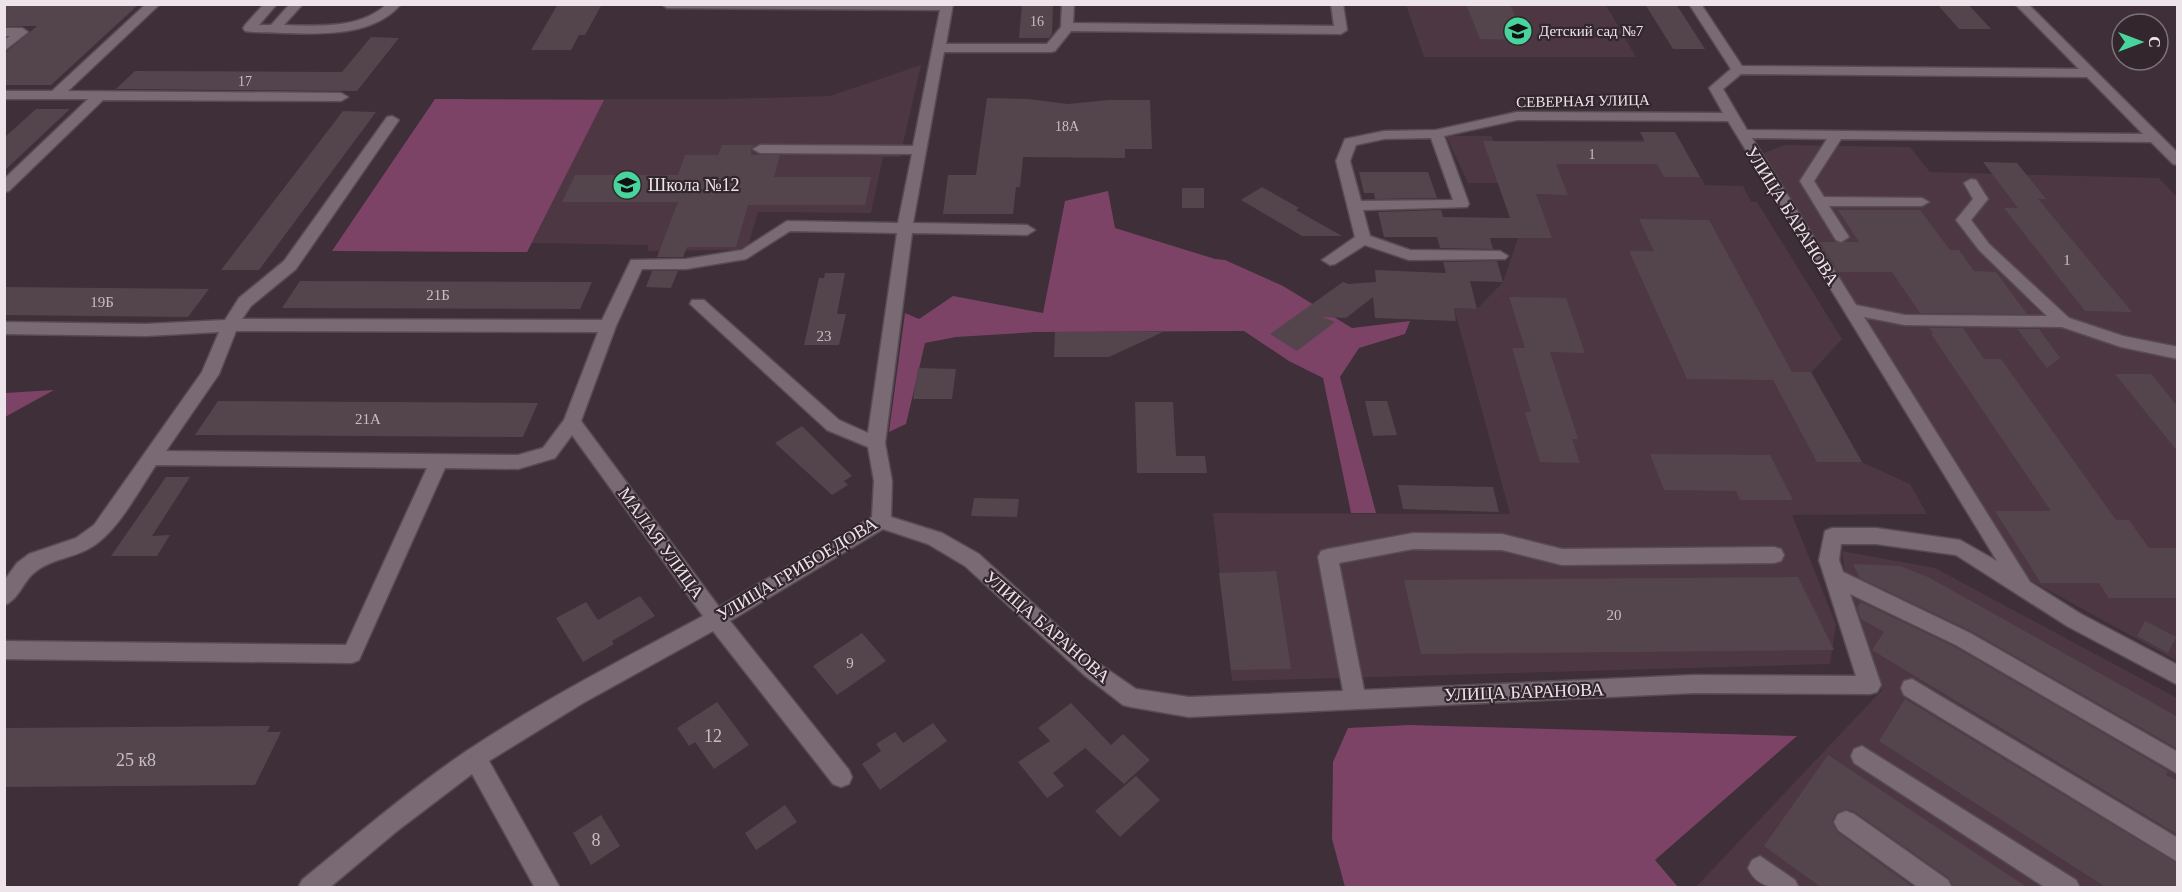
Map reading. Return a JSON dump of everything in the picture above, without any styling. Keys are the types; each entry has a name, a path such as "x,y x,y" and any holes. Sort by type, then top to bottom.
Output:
{"street":[{"path":"56,95 154,4"},
{"path":"272,4 249,28 352,28 388,14 395,4"},
{"path":"275,28 297,4"},
{"path":"667,4 947,5"},
{"path":"940,48 1051,48 1067,27 1068,4"},
{"path":"1067,27 1341,30 1337,4"},
{"path":"1695,4 1738,70"},
{"path":"2022,4 2178,161"},
{"name":"УЛИЦА ГРИБОЕДОВА","path":"310,888 388,823 475,758 575,696 716,619 881,521 883,481 876,443 905,227 947,5"},
{"path":"4,32 22,32 4,47"},
{"path":"1742,134 1716,88 1738,70 2090,73"},
{"path":"4,95 341,97"},
{"path":"4,188 99,96"},
{"name":"СЕВЕРНАЯ УЛИЦА","path":"1354,206 1342,161 1350,142 1384,135 1436,134 1516,116 1732,117"},
{"path":"4,597 24,569 36,560 83,543 101,530 210,374 230,325 245,302 290,265 392,120"},
{"path":"1363,239 1354,206 1462,204 1436,134"},
{"name":"УЛИЦА БАРАНОВА","path":"1742,134 2154,138"},
{"name":"УЛИЦА БАРАНОВА","path":"1742,134 2022,586"},
{"path":"1837,135 1807,181 1841,237"},
{"path":"760,149 919,150"},
{"path":"1971,183 1981,199 1963,220 1984,247 2063,322"},
{"path":"1819,201 1922,202"},
{"path":"151,458 518,462 549,453 572,422 608,326 636,264 686,264 746,254 787,226 1027,230"},
{"path":"1363,239 1409,255 1500,256"},
{"path":"1330,260 1363,239"},
{"path":"698,304 833,425 876,443"},
{"path":"1850,309 1905,320 2063,322 2121,341 2178,353"},
{"path":"4,328 100,330 192,329 230,325 608,326"},
{"name":"МАЛАЯ УЛИЦА","path":"572,422 716,619 841,777"},
{"path":"4,650 352,654 439,462"},
{"name":"УЛИЦА БАРАНОВА","path":"881,521 935,538 972,560 1091,669 1131,698 1190,707 1694,684 1870,685 1829,560 1832,536 1876,536 1960,548 2074,620 2178,676"},
{"path":"1355,699 1329,557 1413,541 1502,542 1562,557 1774,555"},
{"path":"1834,577 1964,639 2178,764"},
{"path":"1912,688 2178,851"},
{"path":"1862,756 2068,888"},
{"path":"475,758 548,888"},
{"path":"1845,822 1940,888"},
{"path":"1760,868 1787,888"}],"shaded area":[{"name":"Детский сад №7","path":"1406,5 1606,5 1636,57 1424,57"},
{"name":"Школа №12","path":"921,65 900,157 883,157 871,213 758,212 748,247 733,250 648,251 648,245 532,243 527,252 332,251 435,99 722,99 830,96"},
{"path":"435,99 604,100 527,252 332,251"},
{"path":"1640,132 1675,132 1705,185 1743,186 1751,202 1757,202 1842,339 1811,373 1862,462 1910,484 1927,514 1792,515 1836,624 1830,664 1232,681 1213,513 1510,514 1454,308 1477,309 1503,282 1518,238 1498,183 1468,183 1446,136 1491,136 1494,141 1644,140"},
{"path":"1785,145 1910,147 1930,172 2159,178 2177,197 2177,661 2028,579 1761,154"},
{"path":"1108,191 1115,228 1215,259 1225,260 1283,286 1352,328 1410,321 1405,334 1359,348 1340,377 1376,513 1351,513 1323,378 1289,361 1244,331 1036,332 956,337 925,343 906,424 889,432 905,313 919,319 953,296 1043,313 1065,201"},
{"path":"54,390 5,417 5,393"},
{"path":"1842,551 1935,568 2177,698 2177,887 1695,888 1882,690 1851,617"},
{"path":"1409,725 1797,736 1655,860 1678,887 1345,887 1332,839 1333,762 1348,728"}],"building":[{"path":"4,4 139,4 51,85 4,85 4,54 37,26 4,26"},
{"path":"558,4 602,4 585,35 579,35 571,50 531,50"},
{"path":"1022,4 1053,4 1052,34 1049,38 1019,38"},
{"path":"1466,4 1510,4 1525,40 1480,39"},
{"path":"1645,4 1676,4 1705,49 1673,49"},
{"path":"1937,4 1968,4 1991,29 1959,29"},
{"path":"371,37 399,38 357,91 116,89 135,71 342,72"},
{"path":"987,98 1028,99 1068,104 1109,100 1150,100 1152,149 1125,149 1125,158 1023,157 1020,187 1016,187 1013,214 943,214 948,175 976,175"},
{"path":"36,109 70,109 4,171 4,138"},
{"path":"343,111 376,112 259,270 221,270"},
{"path":"1640,132 1675,132 1700,177 1664,177 1657,164 1556,164 1568,195 1536,194 1552,238 1490,238 1493,249 1440,248 1437,237 1384,237 1378,212 1441,210 1443,217 1510,218 1483,141 1645,142"},
{"path":"722,145 754,145 751,148 751,155 780,155 774,177 871,177 865,205 748,205 736,247 687,247 683,257 657,257 678,202 562,202 575,175 678,175 685,155 718,155"},
{"path":"1983,162 2017,163 2046,199 2038,199 2132,312 2085,311 2004,208 2018,208"},
{"path":"1359,172 1428,172 1437,198 1375,199 1374,193 1364,193"},
{"path":"1262,187 1299,208 1296,210 1342,236 1302,236 1241,200"},
{"path":"1182,188 1204,188 1204,208 1182,208"},
{"path":"1838,210 1920,210 1950,250 1959,250 1974,271 1996,272 2027,314 1920,313 1892,272 1838,272 1820,242 1859,242"},
{"path":"1639,219 1709,220 1792,372 1811,372 1862,462 1817,462 1773,380 1687,379 1629,251 1654,251"},
{"path":"1497,261 1503,282 1470,281 1477,309 1454,308 1456,321 1375,318 1373,297 1346,318 1322,317 1335,322 1297,351 1270,334 1343,282 1348,284 1376,282 1375,270 1446,273 1443,262"},
{"path":"652,271 678,271 671,288 646,287"},
{"path":"825,273 845,273 837,314 846,314 839,345 804,345 819,278 824,278"},
{"path":"300,281 592,282 580,309 282,308"},
{"path":"4,287 209,289 188,317 4,315"},
{"path":"1509,297 1566,298 1585,353 1550,352 1578,439 1572,439 1580,463 1540,462 1525,412 1531,412 1512,348 1525,348"},
{"path":"1929,328 1963,328 1984,359 2001,359 2116,520 2129,520 2149,548 2178,548 2178,598 2109,598 2099,583 2041,583 1995,511 2051,511"},
{"path":"2017,329 2039,329 2060,358 2047,368"},
{"path":"1055,332 1163,332 1109,357 1054,357"},
{"path":"918,368 956,369 952,399 913,399"},
{"path":"2115,374 2151,374 2178,407 2178,452"},
{"path":"218,401 538,403 523,437 195,435"},
{"path":"1365,401 1387,401 1397,435 1373,436"},
{"path":"1135,402 1173,402 1176,456 1205,456 1207,473 1137,473"},
{"path":"802,426 852,476 844,481 848,485 832,495 775,443"},
{"path":"1650,454 1770,455 1793,500 1740,500 1736,491 1664,490"},
{"path":"166,477 190,477 152,536 170,535 157,556 111,556"},
{"path":"1398,485 1493,487 1499,512 1403,509"},
{"path":"974,498 1019,499 1017,517 971,516"},
{"path":"1853,564 1900,566 1928,577 2178,717 2178,749 1971,631 1860,578"},
{"path":"1276,571 1291,669 1231,670 1219,573"},
{"path":"1798,577 1834,650 1421,654 1404,580"},
{"path":"640,596 655,616 612,641 614,644 583,662 556,618 586,602 598,620"},
{"path":"1861,602 1955,647 2168,771 2166,775 2178,781 2178,835 1872,650 1884,632 1861,619 1857,607"},
{"path":"2145,621 2176,637 2168,653 2137,636"},
{"path":"862,633 886,661 837,695 813,666"},
{"path":"1905,699 2178,864 2178,888 2107,888 1879,741"},
{"path":"717,702 749,745 714,769 695,742 689,746 677,728"},
{"path":"1071,703 1111,745 1123,734 1150,760 1124,784 1085,748 1053,773 1064,786 1047,798 1018,762 1050,741 1038,728"},
{"path":"933,723 947,741 880,790 862,764 881,751 876,744 895,732 903,743"},
{"path":"270,726 267,732 281,732 255,785 4,787 4,728"},
{"path":"1828,755 2028,888 1954,888 1949,878 1855,812 1847,809 1837,812 1832,821 1837,832 1914,888 1822,888 1764,846"},
{"path":"1136,776 1160,800 1120,837 1095,811"},
{"path":"785,805 797,822 756,850 745,833"},
{"path":"601,815 620,846 591,865 573,833"}],"place":[{"name":"Детский сад №7","path":"1518,31"},
{"name":"Школа №12","path":"627,185"}]}
